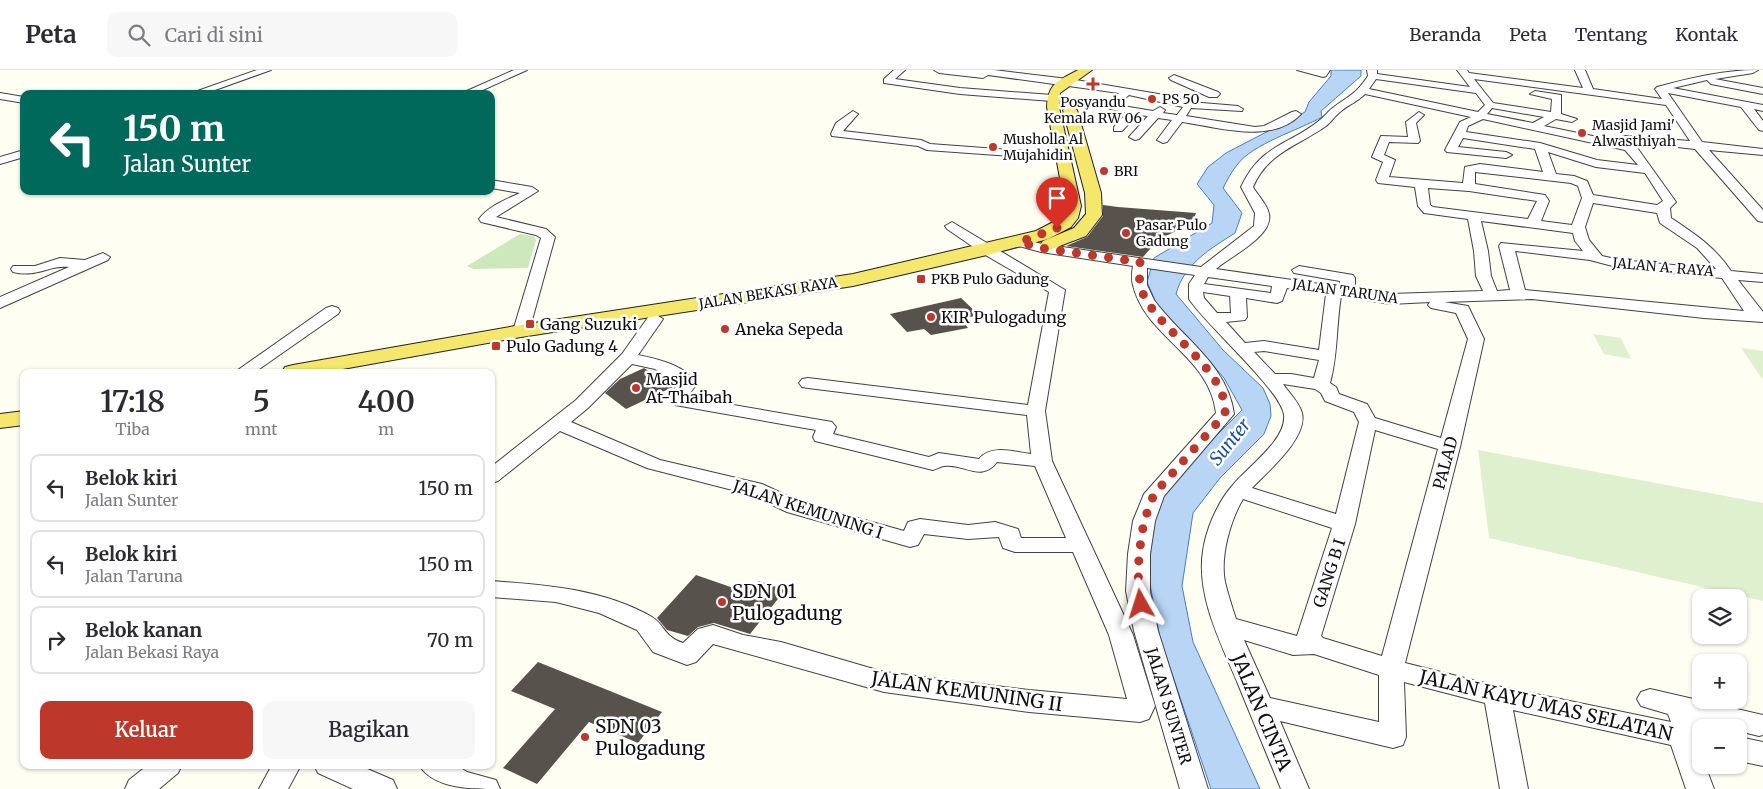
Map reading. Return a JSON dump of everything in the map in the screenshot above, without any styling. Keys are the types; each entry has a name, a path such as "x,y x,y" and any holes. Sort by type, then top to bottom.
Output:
{"main road":[{"path":"1072,83 1086,70"},
{"path":"1052,98 1054,92 1097,70"},
{"name":"JALAN BEKASI RAYA","path":"340,369 521,330 828,285 994,254 1041,248 1080,232 1094,215 1093,193 1069,107 1068,97 1072,83"},
{"name":"JALAN BEKASI RAYA","path":"312,369 856,289 994,254 1051,231 1070,218 1073,206 1052,98"},
{"path":"0,421 20,418"}],"street":[{"path":"206,90 266,70"},
{"path":"474,90 522,70"},
{"path":"900,70 887,81 955,90 1052,98"},
{"path":"939,70 1072,83"},
{"path":"971,70 1127,92 1163,84 1215,94 1213,95 1163,84"},
{"path":"1302,70 1323,74 1325,70"},
{"path":"1580,70 1589,92"},
{"path":"1660,88 1694,74 1712,76 1753,70"},
{"path":"1464,72 1670,103"},
{"path":"1464,72 1490,105 1572,119"},
{"path":"1739,72 1760,78 1763,86"},
{"path":"1359,98 1372,73 1479,91"},
{"path":"1694,74 1763,91"},
{"path":"1522,81 1522,90 1524,92 1606,103"},
{"path":"1163,84 1176,100 1237,119 1261,130 1296,114"},
{"path":"1660,88 1698,145 1760,214"},
{"path":"1660,88 1763,108"},
{"path":"1127,92 1108,107 1134,112 1158,112 1203,122 1237,119"},
{"path":"0,96 20,99"},
{"path":"1556,115 1558,97"},
{"path":"1281,282 1277,298 1238,294 1200,276 1221,257 1254,235 1261,228 1263,218 1247,187 1257,169 1272,153 1323,123 1337,108 1359,98 1479,117 1629,147"},
{"path":"1163,140 1189,105"},
{"path":"1490,105 1479,117 1459,127 1451,150 1519,157"},
{"path":"1745,105 1758,117 1763,128"},
{"path":"1118,129 1134,112"},
{"path":"1134,137 1158,112"},
{"path":"1203,122 1211,112"},
{"path":"853,114 840,126 836,134 921,143 927,147 992,150 1065,157"},
{"path":"1419,115 1411,122 1414,141 1384,138 1378,157 1389,160 1382,179 1470,187 1539,197 1543,201 1530,224 1534,249"},
{"path":"1534,127 1556,115"},
{"path":"1459,127 1540,146 1596,163 1649,170"},
{"path":"1759,316 1728,274 1702,245 1665,220 1663,206 1670,202 1649,170 1629,147 1626,139 1763,152"},
{"path":"1540,146 1540,159 1551,177"},
{"path":"0,161 20,154"},
{"path":"1422,184 1426,208 1474,217 1578,230 1588,198 1583,184 1551,177 1472,169 1469,170 1470,187"},
{"path":"495,185 532,191 496,210 486,220 541,232 548,236 521,330"},
{"path":"1588,198 1663,210"},
{"path":"1474,217 1482,256 1481,271 1486,287 1492,294"},
{"path":"952,226 994,254 1057,290 1036,411 1042,461 1080,545"},
{"name":"JALAN A. RAYA","path":"1578,230 1593,256 1605,262 1763,278"},
{"name":"JALAN TARUNA","path":"1020,242 1041,248 1145,263 1200,276 1281,282 1390,299 1518,293 1704,313 1759,316"},
{"path":"1518,293 1507,246 1593,256"},
{"path":"18,269 36,270 60,262 96,261"},
{"path":"0,303 96,261"},
{"name":"JALAN SUNTER","path":"1145,263 1140,285 1144,294 1155,311 1194,354 1222,393 1226,404 1225,414 1154,494 1144,521 1139,554 1138,591 1146,632 1194,789"},
{"path":"1300,270 1348,278 1340,291 1328,329 1328,357 1321,385"},
{"name":"JALAN CINTA","path":"1200,276 1195,295 1213,318 1270,379 1290,406 1293,414 1293,424 1285,441 1238,491 1222,522 1214,550 1213,580 1228,630 1295,789"},
{"path":"1213,318 1240,317 1238,294"},
{"name":"PALAD","path":"1390,669 1450,447 1476,339 1462,309 1413,299"},
{"path":"248,369 332,311"},
{"path":"495,474 582,404 598,385 628,358 655,319"},
{"path":"1242,348 1264,346 1328,357"},
{"path":"628,358 661,365 686,382 687,385 678,397 681,401 825,426 822,437 893,455 933,464 940,459 984,466 992,456 1042,461"},
{"path":"1270,379 1291,379 1321,385 1330,391 1331,397 1335,400 1361,408 1368,422 1450,447"},
{"path":"808,383 1036,411"},
{"name":"GANG B I","path":"1314,645 1309,636 1344,524 1368,422"},
{"name":"JALAN KEMUNING I","path":"558,423 654,464 754,489 794,508 910,540 916,527 920,526 970,533 981,529 1005,531 1010,534 1011,542 1015,545 1080,545"},
{"path":"1238,491 1344,524"},
{"name":"JALAN KEMUNING II","path":"495,589 556,594 605,606 645,624 662,645 683,654 691,653 707,634 713,634 741,644 781,652 894,684 1137,712 1142,706 1121,635 1080,545"},
{"path":"1228,630 1293,646 1314,645 1390,669 1393,736 1261,707"},
{"name":"JALAN KAYU MAS SELATAN","path":"1390,669 1497,696 1691,738"},
{"path":"1497,696 1514,789"},
{"path":"1650,699 1759,725"},
{"path":"1678,706 1691,738 1700,789"},
{"path":"1747,751 1763,754"},
{"path":"139,789 163,769"},
{"path":"337,769 383,789"},
{"path":"439,769 460,783 486,789"}],"green space":[{"path":"520,234 534,236 536,240 528,268 474,269 467,266"},
{"path":"1593,334 1621,338 1631,359 1604,354"},
{"path":"1741,348 1763,351 1763,380"},
{"path":"1478,450 1763,503 1763,601 1747,597 1747,589 1711,589 1489,538"}],"water":[{"name":"Sunter","path":"1331,70 1361,70 1361,76 1321,111 1322,117 1253,150 1237,165 1223,188 1242,213 1235,233 1199,258 1185,274 1176,294 1223,350 1263,388 1270,404 1271,416 1264,434 1220,478 1193,513 1182,586 1193,642 1260,789 1211,789 1160,638 1146,563 1151,510 1187,465 1242,410 1224,378 1201,352 1161,314 1147,282 1154,258 1212,223 1214,205 1197,184 1208,167 1226,153 1305,112 1309,102 1331,76"}],"building":[{"name":"Pasar Pulo Gadung","path":"1103,205 1196,213 1192,223 1158,240 1143,257 1066,246 1087,237 1103,216"},
{"name":"KIR Pulogadung","path":"961,298 979,315 961,319 968,328 931,335 924,329 907,332 890,314"},
{"name":"Masjid At-Thaibah","path":"644,368 673,387 626,409 605,393 620,379"},
{"name":"SDN 01 Pulogadung","path":"696,575 748,593 759,581 785,590 750,634 714,623 698,627 688,636 667,630 657,618"},
{"path":"538,662 662,712 638,743 589,722 537,784 503,768 555,709 511,691"}],"place":[{"name":"Posyandu Kemala RW 06","path":"1093,84"},
{"name":"PS 50","path":"1152,99"},
{"name":"Masjid Jami' Alwasthiyah","path":"1582,133"},
{"name":"Musholla Al Mujahidin","path":"993,147"},
{"name":"BRI","path":"1104,171"},
{"name":"Pasar Pulo Gadung","path":"1126,233"},
{"name":"PKB Pulo Gadung","path":"921,279"},
{"name":"KIR Pulogadung","path":"931,317"},
{"name":"Gang Suzuki","path":"530,324"},
{"name":"Aneka Sepeda","path":"725,329"},
{"name":"Pulo Gadung 4","path":"496,346"},
{"name":"Masjid At-Thaibah","path":"636,388"},
{"name":"SDN 01 Pulogadung","path":"722,602"},
{"name":"SDN 03 Pulogadung","path":"585,737"}],"route":[{"path":"1057,228 1020,242 1041,248 1140,262 1140,285 1144,294 1155,311 1194,354 1222,393 1226,404 1225,414 1154,494 1144,521 1139,554 1138,591 1141,604"}]}
